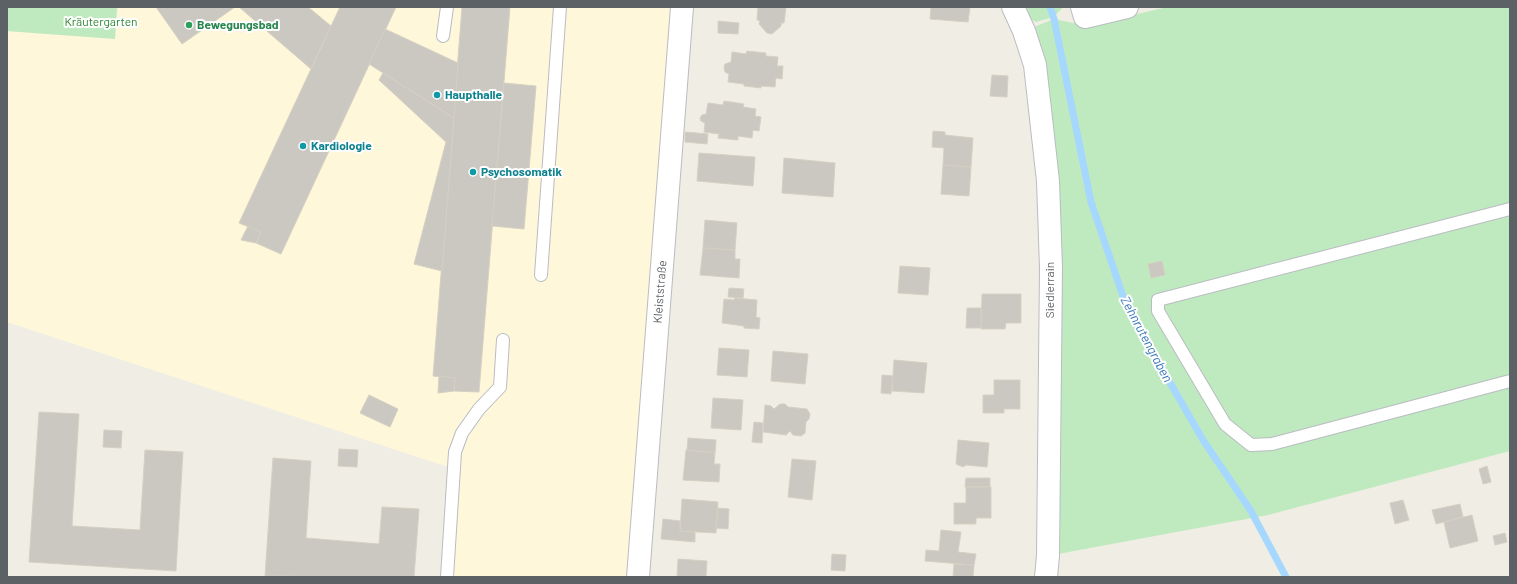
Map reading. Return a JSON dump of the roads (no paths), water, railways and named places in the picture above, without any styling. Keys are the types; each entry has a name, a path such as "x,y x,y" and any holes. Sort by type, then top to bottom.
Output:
{"street":[{"name":"Kleiststraße","path":"638,577 682,7"},
{"name":"Siedlerrain","path":"1013,7 1024,31 1035,64 1048,181 1051,268 1048,556 1046,577"},
{"path":"1082,7 1085,17 1127,7"}],"lane":[{"path":"443,36 447,7"},
{"path":"541,275 560,7"},
{"path":"1510,209 1158,300 1158,311 1225,424 1251,446 1272,444 1510,380"},
{"path":"447,577 455,452 462,433 479,409 500,387 503,340"}],"waterway":[{"name":"Zehnrutengraben","path":"1050,7 1054,19 1091,202 1127,308 1203,440 1251,511 1286,577"}],"place":[{"name":"Bewegungsbad","path":"189,25"},
{"name":"Haupthalle","path":"437,95"},
{"name":"Kardiologie","path":"303,146"},
{"name":"Psychosomatik","path":"473,172"}],"park label":[{"name":"Kräutergarten","path":"101,22"}]}
